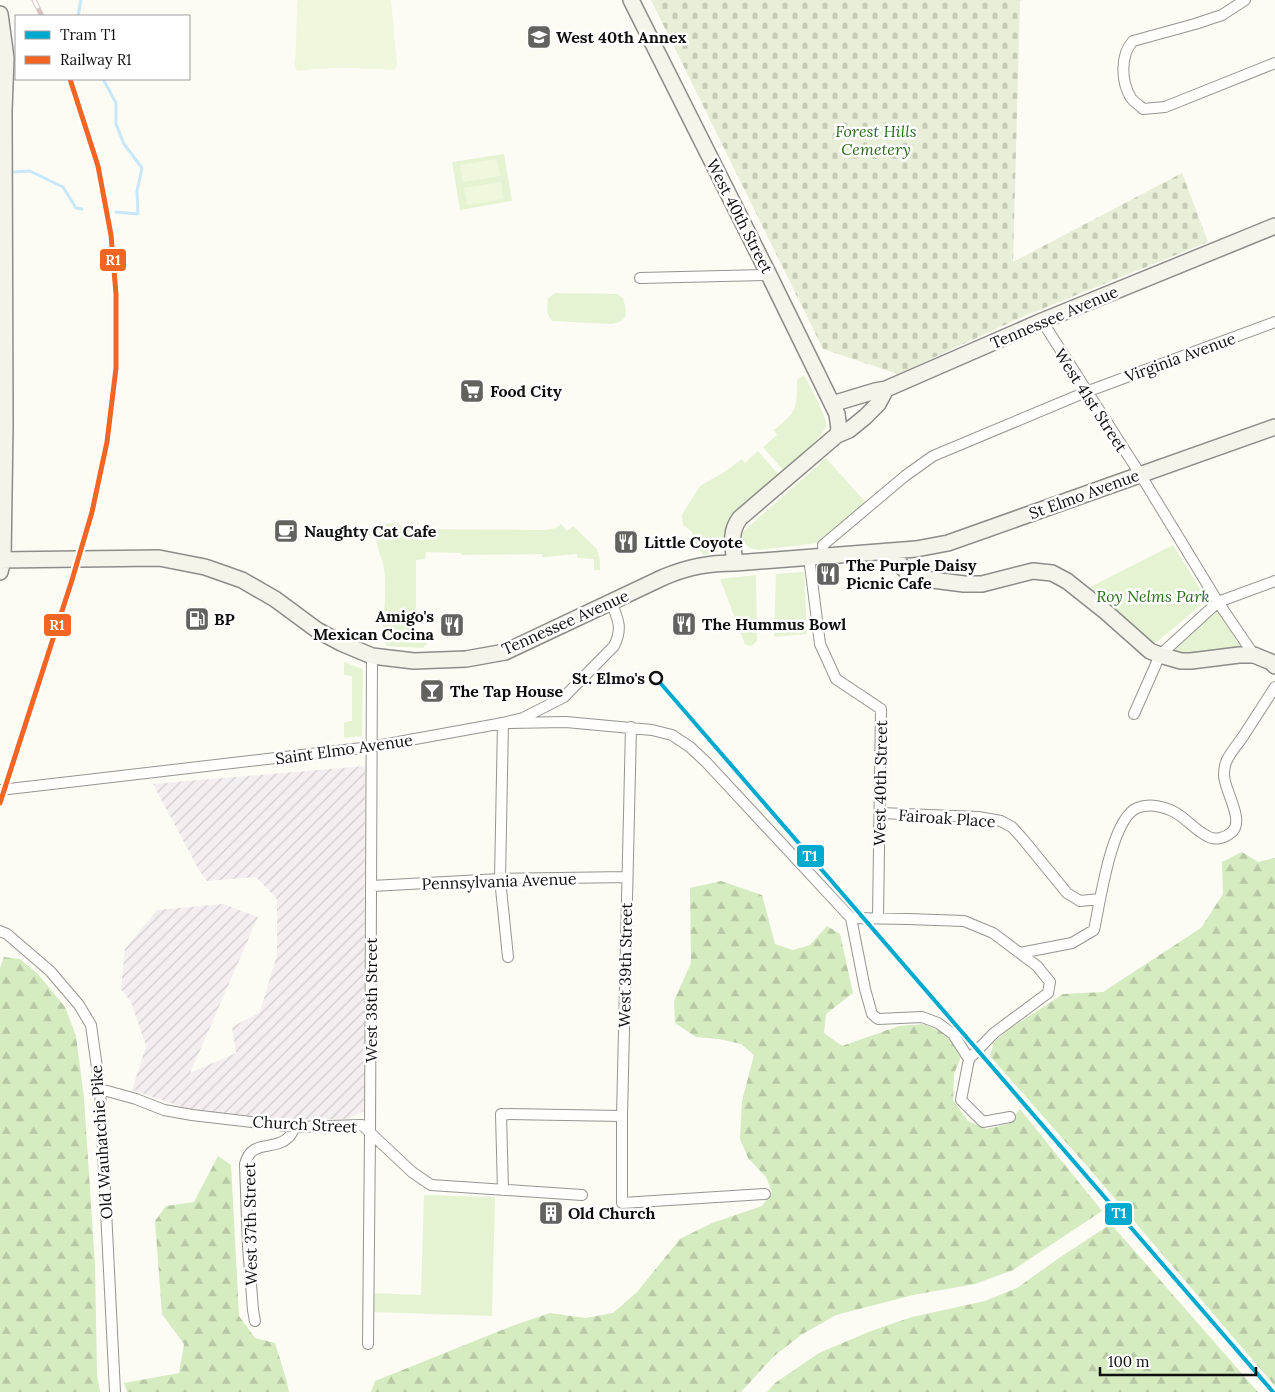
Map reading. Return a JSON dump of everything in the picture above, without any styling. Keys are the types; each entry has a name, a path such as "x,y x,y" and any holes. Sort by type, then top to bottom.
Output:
{"main road":[{"name":"West 40th Street","path":"631,0 837,414 839,429 837,435"},
{"path":"0,14 6,58 1,564"},
{"name":"Tennessee Avenue","path":"832,404 886,389 1042,321 1275,226"},
{"path":"816,556 735,563 734,528 740,518 837,435 849,430 865,417 878,404 886,389"},
{"name":"St Elmo Avenue","path":"816,556 922,549 948,543 1275,427"},
{"path":"891,552 909,574 927,580 982,584 1033,570 1052,573 1067,581 1106,612 1150,651 1181,661 1254,655 1271,662 1275,666"},
{"name":"Tennessee Avenue","path":"1,564 159,558 205,567 242,580 275,599 318,630 341,643 372,656 414,661 457,660 502,652 664,577 690,567 715,563 735,563"}],"street":[{"path":"1245,0 1222,15 1133,41 1128,46 1124,71 1126,86 1132,99 1143,109 1165,107 1275,63"},
{"path":"640,278 769,275"},
{"name":"West 41st Street","path":"1042,321 1140,474 1218,602 1254,655"},
{"name":"Virginia Avenue","path":"816,556 823,545 905,476 934,456 1086,392 1275,322"},
{"name":"West 40th Street","path":"816,556 820,644 836,679 881,709 878,918"},
{"path":"1134,714 1160,655 1218,602 1275,581"},
{"name":"Saint Elmo Avenue","path":"0,790 371,747 522,718 564,697 614,646 618,639 619,629 618,619 611,602"},
{"name":"West 38th Street","path":"368,1344 372,656"},
{"path":"1020,953 1072,943 1094,930 1113,846 1128,814 1136,808 1146,805 1165,807 1180,814 1208,837 1221,839 1233,831 1236,823 1234,806 1224,777 1226,761 1275,687"},
{"path":"508,957 500,879 502,723 566,722 652,730 672,735 690,747 706,762 851,918 872,1014 878,1019 922,1017 938,1023 953,1034 969,1059"},
{"name":"West 39th Street","path":"631,727 622,1116 622,1203 765,1194"},
{"name":"Fairoak Place","path":"880,813 969,816 1001,821 1012,827 1067,892 1080,901 1100,899"},
{"name":"Pennsylvania Avenue","path":"372,886 500,879 627,877"},
{"path":"851,918 964,921 993,933 1037,966 1050,982 1048,993 994,1033 969,1059 961,1100 983,1122 1010,1117"},
{"name":"Old Wauhatchie Pike","path":"0,932 7,934 50,971 79,1005 91,1025 100,1089 114,1392"},
{"name":"Church Street","path":"100,1089 136,1099 164,1110 244,1121 295,1127 362,1124 370,1134 412,1172 431,1185 582,1195"},
{"path":"503,1190 501,1114 622,1116"},
{"name":"West 37th Street","path":"255,1320 248,1246 245,1164 248,1155 253,1149 284,1141 291,1136 295,1127"}],"shaded area":[{"path":"365,766 364,1111 347,1119 254,1120 186,1108 132,1090 146,1046 131,1002 121,989 125,949 157,910 223,904 258,917 190,1073 236,1053 232,1027 260,1012 277,955 277,899 256,877 207,881 199,870 153,784"}],"green space":[{"path":"298,0 391,0 397,65 394,70 334,68 298,71 294,66"},
{"name":"Forest Hills Cemetery","path":"651,0 1023,0 1020,1 1013,262 1182,173 1208,242 1022,317 898,374 823,349"},
{"path":"504,154 512,201 460,210 452,162"},
{"path":"497,159 500,176 463,182 460,165"},
{"path":"501,182 503,199 467,205 464,188"},
{"path":"555,293 617,294 623,298 626,316 621,321 611,324 552,321 547,307 548,298"},
{"path":"804,375 821,408 826,425 815,442 784,471 763,447 777,435 774,430 794,409 797,398 797,380"},
{"path":"758,451 779,475 730,519 721,547 713,554 704,555 696,550 692,532 683,525 683,513 700,486 742,459 745,463"},
{"path":"826,458 867,504 819,543 758,550 750,548 744,543 742,539 743,532"},
{"path":"393,523 409,529 544,530 556,528 561,524 567,531 573,526 597,549 600,570 594,570 594,559 577,558 577,554 542,557 542,554 461,555 461,553 426,552 425,559 416,560 416,636 427,637 427,644 423,648 387,646 383,640 385,578 377,538 382,529 380,526"},
{"name":"Roy Nelms Park","path":"1173,545 1207,600 1153,645 1090,594 1090,587"},
{"path":"804,572 807,634 774,637 776,574"},
{"path":"756,575 757,641 749,646 745,644 720,579"},
{"path":"1216,612 1219,613 1241,648 1189,656 1174,653 1174,648"},
{"path":"344,662 363,671 362,736 344,738 344,723 352,721 352,676 344,675"},
{"path":"1242,852 1258,862 1275,858 1275,1386 990,1056 994,1042 1008,1030 1063,994 1103,992 1201,928 1223,894 1222,862"},
{"path":"721,881 762,895 775,944 793,950 810,945 827,926 840,934 853,993 826,1014 824,1033 842,1046 899,1026 924,1024 944,1033 962,1054 954,1074 953,1100 968,1121 986,1129 1008,1124 1020,1109 1102,1211 1013,1270 975,1284 913,1295 836,1315 801,1335 773,1357 741,1392 371,1392 375,1381 512,1326 550,1313 585,1318 613,1313 637,1292 680,1239 712,1223 762,1206 772,1192 766,1177 748,1158 740,1139 742,1101 754,1055 741,1044 719,1039 696,1037 675,1023 674,1001 691,963 690,888"},
{"path":"4,957 20,959 38,974 65,1007 76,1036 84,1098 95,1266 97,1375 100,1392 0,1392 0,968"},
{"path":"218,1156 231,1165 239,1316 255,1338 275,1343 289,1392 127,1392 124,1383 179,1373 184,1344 162,1314 155,1221 166,1206 194,1202"},
{"path":"424,1195 495,1197 492,1316 373,1312 373,1293 421,1295"},
{"path":"1111,1224 1258,1392 767,1392 775,1383 819,1353 871,1331 912,1317 985,1301 1017,1288"}],"waterway":[{"path":"78,15 81,0"},
{"path":"104,80 116,103 116,124 124,144 142,168 137,191 138,214 116,212"},
{"path":"13,172 30,171 63,187 76,208 82,209"}],"railway":[{"path":"34,0 42,15"},
{"path":"0,803 92,512 107,442 116,368 116,294 111,235 98,166 70,80"}],"tram line":[{"name":"T1","path":"656,678 1273,1392"}],"rail line":[{"name":"R1","path":"0,803 92,512 107,442 116,368 116,294 111,235 98,166 70,80"}],"place":[{"name":"West 40th Annex","path":"539,37"},
{"name":"Food City","path":"472,391"},
{"name":"Naughty Cat Cafe","path":"286,531"},
{"name":"Little Coyote","path":"626,542"},
{"name":"The Purple Daisy Picnic Cafe","path":"828,574"},
{"name":"BP","path":"197,619"},
{"name":"The Hummus Bowl","path":"684,624"},
{"name":"Amigo's Mexican Cocina","path":"452,625"},
{"name":"St. Elmo's","path":"656,678"},
{"name":"The Tap House","path":"432,691"},
{"name":"Old Church","path":"551,1213"}]}
